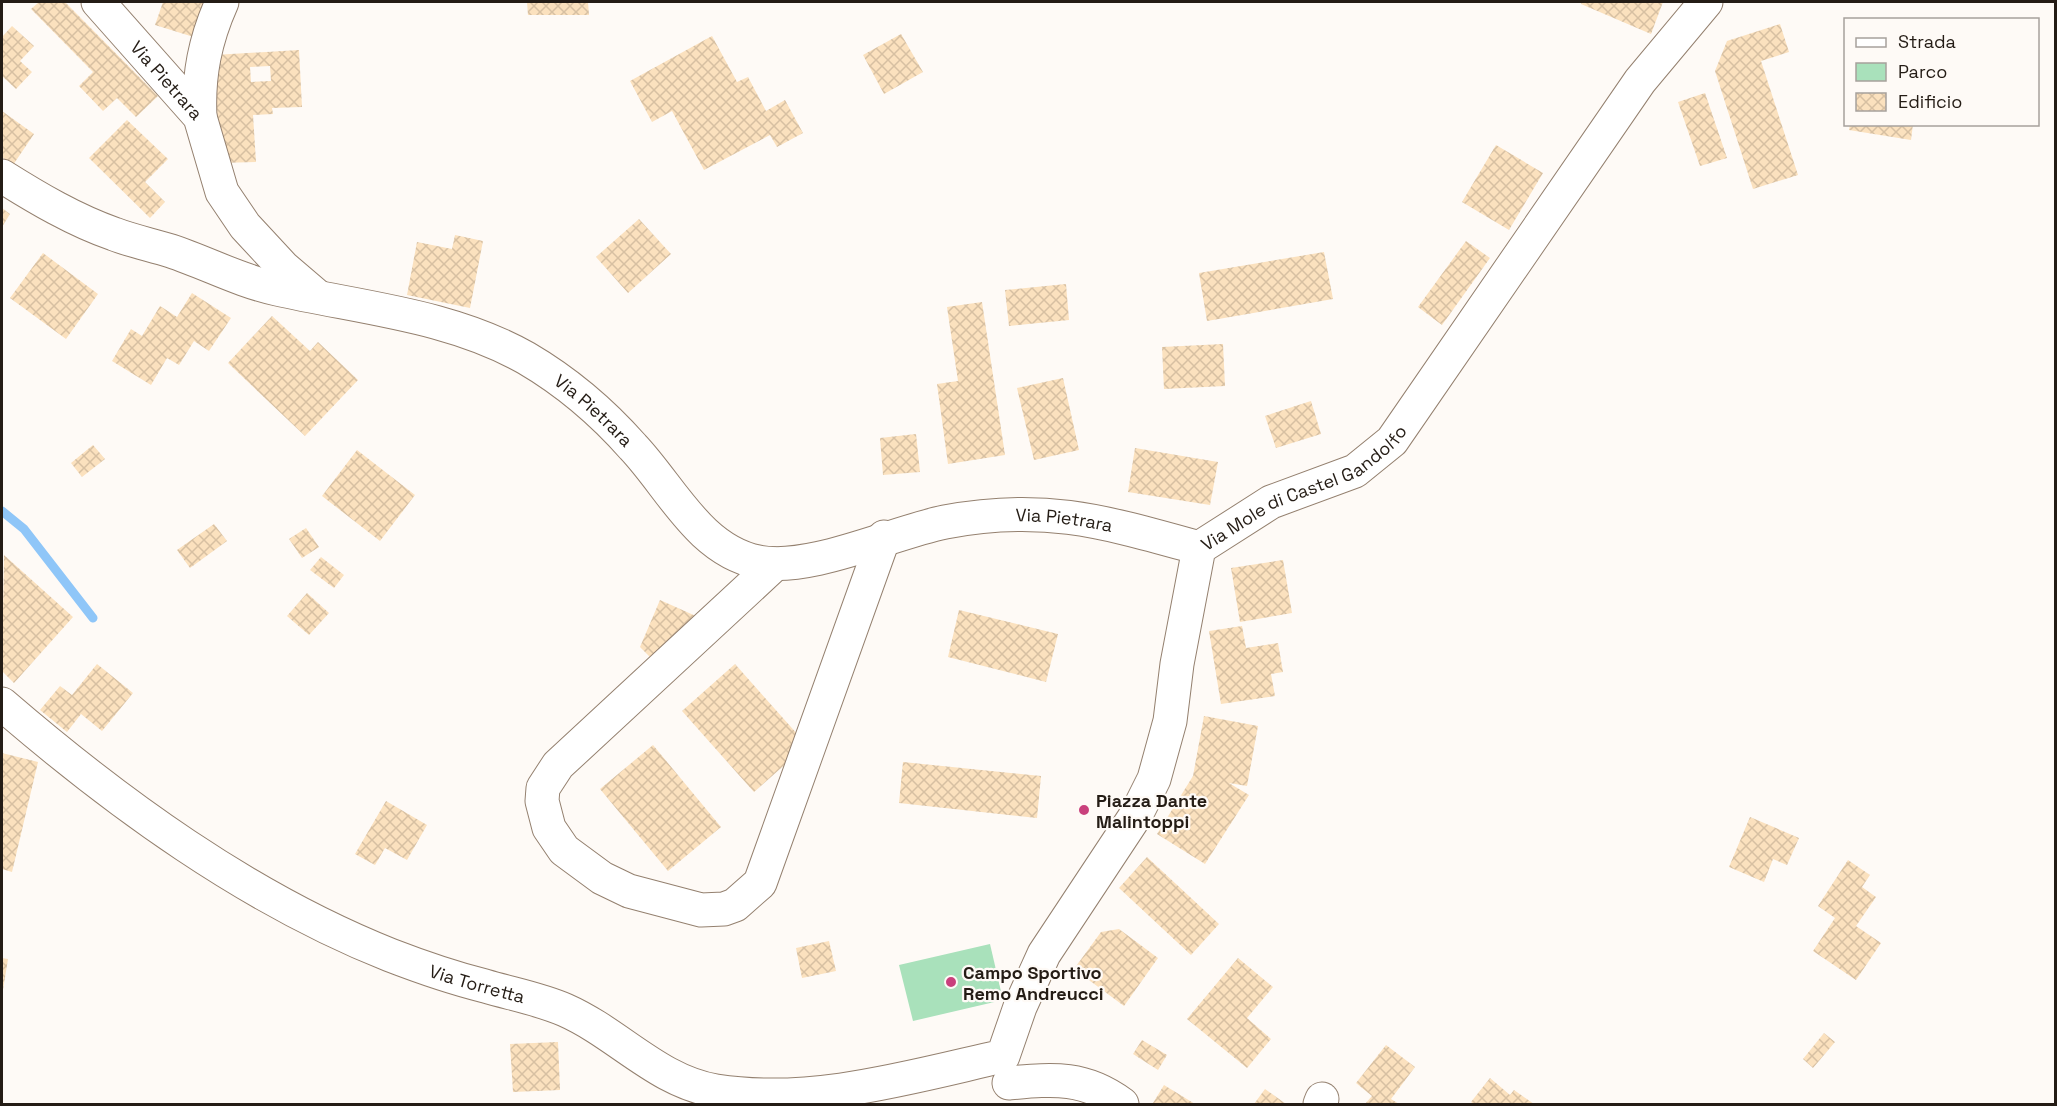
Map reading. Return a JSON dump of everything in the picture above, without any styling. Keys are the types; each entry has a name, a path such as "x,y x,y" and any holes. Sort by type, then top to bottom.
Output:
{"street":[{"name":"Via Pietrara","path":"98,2 200,117 215,172 228,202 263,247 318,297 445,325 481,337 524,357 558,378 606,418 710,537 740,556 774,564 823,556 884,537 965,519 1015,514 1059,514 1093,519 1200,548"},
{"path":"200,117 201,70 208,39 222,2"},
{"name":"Via Mole di Castel Gandolfo","path":"1008,1081 1020,1007 1044,954 1136,815 1154,779 1170,721 1177,664 1200,548 1271,502 1355,471 1392,441 1640,81 1706,2"},
{"path":"2,176 87,224 115,235 173,252 250,282 318,297"},
{"path":"774,564 558,765 543,788 544,814 556,841 589,870 616,886 688,908 713,910 735,905 759,883 884,537"},
{"name":"Via Torretta","path":"2,704 140,812 220,866 301,913 399,958 563,1009 612,1036 650,1065 690,1084 736,1093 801,1095 877,1084 1067,1080 1097,1089 1122,1104"}],"green space":[{"name":"Campo Sportivo Remo Andreucci","path":"990,944 1003,1000 913,1021 899,965"}],"building":[{"path":"39,2 65,2 158,96 136,117 117,98 103,111 79,86 93,72 31,9"},
{"path":"163,2 212,2 200,39 155,25"},
{"path":"527,2 588,2 589,15 528,15"},
{"path":"1582,2 1663,2 1651,34 1581,4"},
{"path":"1780,24 1789,52 1761,61 1798,175 1753,189 1715,71 1727,41"},
{"path":"12,26 34,46 20,61 32,72 16,89 2,76 2,37"},
{"path":"901,34 923,72 884,94 863,55"},
{"path":"712,36 737,82 748,77 766,111 785,100 803,133 777,147 770,135 704,170 672,111 652,122 630,81"},
{"path":"299,50 302,107 272,108 273,114 253,115 256,162 220,163 214,55","holes":["270,66 271,81 251,82 250,67"]},
{"path":"1705,93 1727,158 1700,166 1678,102"},
{"path":"2,111 34,134 13,165 2,157"},
{"path":"127,120 168,159 145,182 165,202 150,218 89,158"},
{"path":"1850,126 1913,126 1911,140 1849,130"},
{"path":"1496,145 1543,173 1509,230 1462,202"},
{"path":"2,208 10,214 2,227"},
{"path":"639,219 671,254 628,293 596,257"},
{"path":"455,235 483,241 470,308 407,295 417,242 452,249"},
{"path":"1466,241 1490,258 1442,325 1418,307"},
{"path":"1324,252 1333,299 1207,321 1199,273"},
{"path":"43,253 98,294 66,339 10,298"},
{"path":"1066,284 1069,320 1009,326 1005,290"},
{"path":"192,293 231,318 209,351 194,341 179,365 167,358 151,385 112,361 131,329 142,336 160,306 177,317"},
{"path":"982,302 1005,455 948,464 937,384 958,381 947,307"},
{"path":"272,316 310,351 318,342 358,380 305,436 228,363"},
{"path":"1223,344 1225,386 1164,389 1162,347"},
{"path":"1063,378 1079,450 1034,460 1017,388"},
{"path":"1311,401 1321,434 1276,448 1265,416"},
{"path":"916,434 920,472 883,475 880,438"},
{"path":"93,445 105,459 82,477 71,463"},
{"path":"1135,448 1218,462 1210,505 1128,492"},
{"path":"357,450 415,495 380,541 322,496"},
{"path":"214,524 227,541 190,568 177,550"},
{"path":"306,528 319,547 302,558 289,539"},
{"path":"4,555 73,617 14,683 2,671"},
{"path":"321,557 344,575 334,588 310,570"},
{"path":"1283,560 1292,613 1240,622 1231,568"},
{"path":"307,593 329,613 309,635 287,616"},
{"path":"660,600 698,617 654,661 640,647"},
{"path":"959,610 1058,634 1046,682 948,657"},
{"path":"1242,626 1246,648 1278,643 1283,672 1271,674 1275,696 1221,704 1209,631"},
{"path":"97,664 133,693 102,731 81,714 67,732 40,710 60,686 72,695"},
{"path":"735,664 807,745 754,792 682,711"},
{"path":"1204,716 1258,726 1247,786 1229,783 1249,795 1205,864 1157,834 1193,776"},
{"path":"653,745 721,827 668,871 600,789"},
{"path":"2,753 38,762 12,872 2,869"},
{"path":"903,762 1041,776 1037,818 899,803"},
{"path":"386,801 427,825 407,860 385,848 375,865 355,854"},
{"path":"1750,817 1799,838 1787,865 1773,859 1764,882 1729,867"},
{"path":"1147,857 1219,924 1191,955 1119,888"},
{"path":"1848,860 1870,875 1862,887 1876,897 1856,926 1881,943 1856,980 1813,951 1835,918 1818,906"},
{"path":"1119,929 1158,958 1124,1006 1074,969 1101,932"},
{"path":"829,941 836,971 802,978 796,948"},
{"path":"2,958 8,959 3,990 2,990"},
{"path":"1238,958 1273,987 1247,1018 1271,1039 1247,1068 1187,1019"},
{"path":"1824,1033 1835,1042 1813,1068 1803,1059"},
{"path":"1142,1040 1167,1055 1158,1070 1133,1054"},
{"path":"558,1042 560,1090 513,1092 510,1044"},
{"path":"1386,1045 1415,1067 1391,1099 1399,1104 1365,1104 1372,1096 1356,1083"},
{"path":"1490,1078 1510,1095 1514,1090 1534,1104 1474,1104 1471,1102"},
{"path":"1164,1085 1195,1104 1153,1103"},
{"path":"1265,1089 1286,1104 1254,1104"}],"waterway":[{"path":"2,511 24,529 93,618"}],"place":[{"name":"Piazza Dante Malintoppi","path":"1084,810"},
{"name":"Campo Sportivo Remo Andreucci","path":"951,982"}]}
